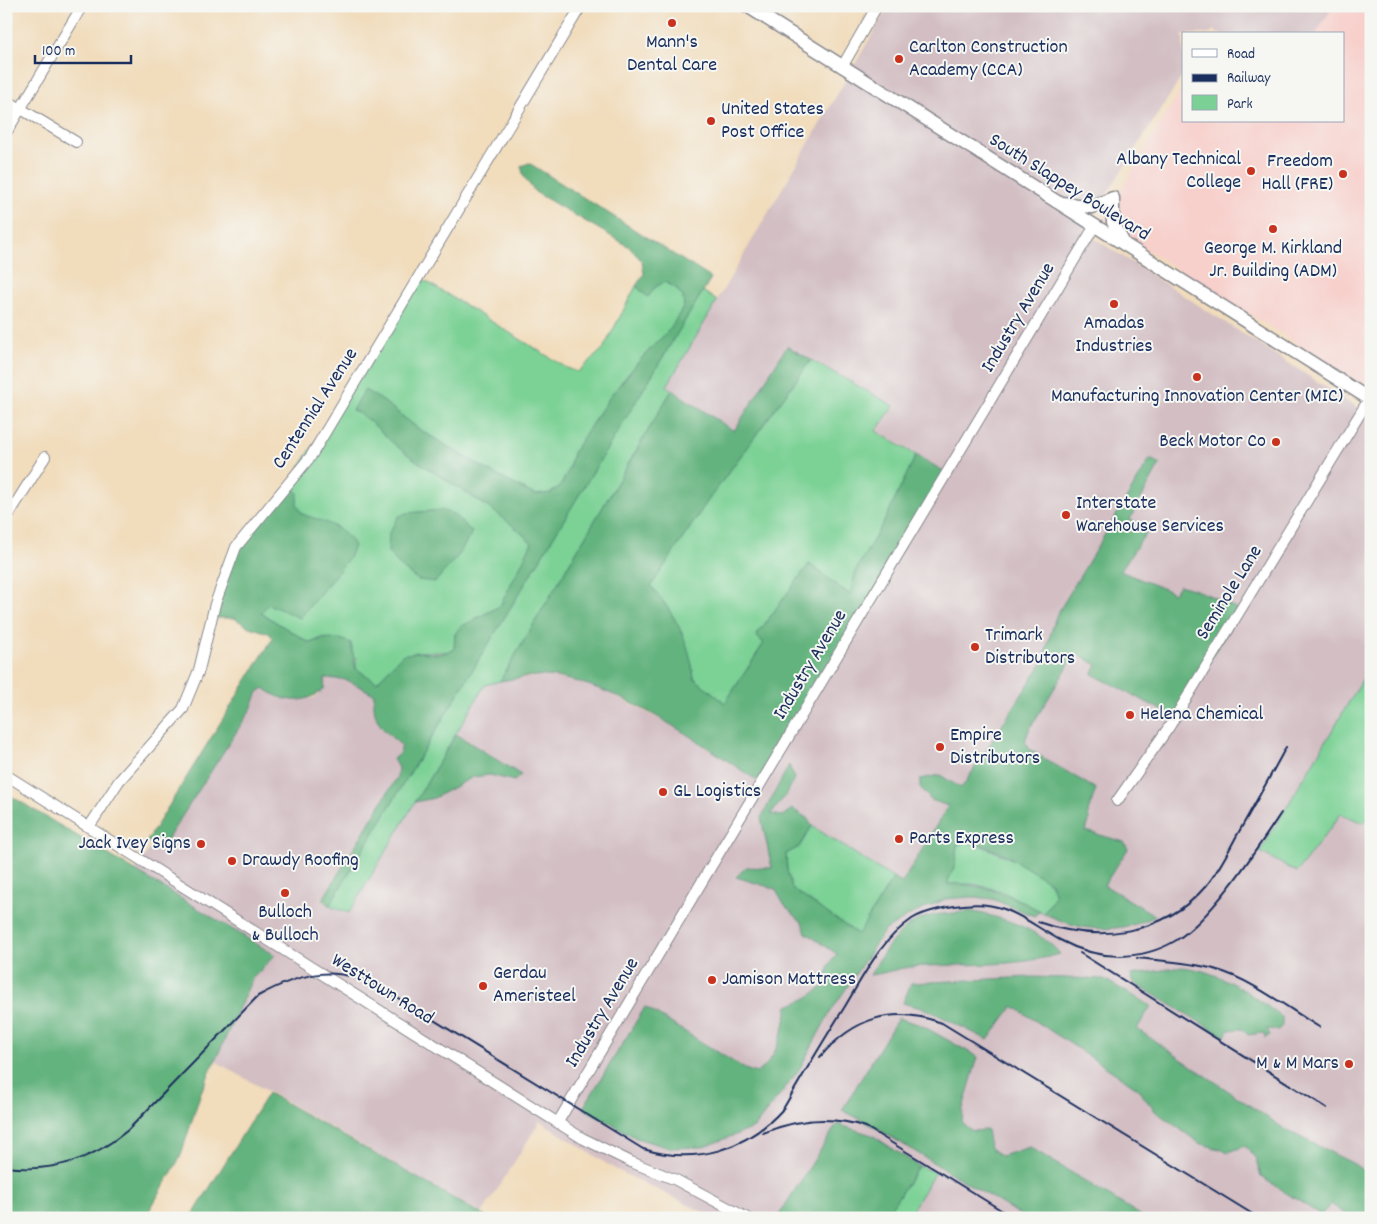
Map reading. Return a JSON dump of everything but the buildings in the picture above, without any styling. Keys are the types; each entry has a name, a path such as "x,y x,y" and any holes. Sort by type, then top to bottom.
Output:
{"main road":[{"name":"South Slappey Boulevard","path":"747,6 1370,400"},
{"path":"1054,201 1092,207 1113,198 1113,222 1125,246"}],"street":[{"path":"6,133 82,6"},
{"name":"Centennial Avenue","path":"89,827 119,781 183,709 199,670 215,604 236,547 311,456 581,6"},
{"path":"842,67 877,6"},
{"path":"6,100 76,142"},
{"name":"Industry Avenue","path":"558,1122 1094,227"},
{"name":"Seminole Lane","path":"1117,801 1169,727 1370,400"},
{"path":"6,519 45,457"},
{"name":"Westtown Road","path":"6,775 601,1148 676,1180 747,1218"}],"shaded area":[{"path":"889,6 1333,6 1317,32 1216,32 1213,30 1212,32 1182,32 1182,77 1083,231 1371,416 1371,1218 715,1218 615,1169 540,1121 482,1214 215,1061 252,979 274,955 135,871 153,844 161,849 251,709 258,692 264,688 281,699 301,700 314,698 324,689 324,678 347,680 374,694 373,707 390,736 402,746 399,754 397,777 323,899 349,913 415,802 434,798 473,777 490,775 514,781 521,776 456,734 485,684 496,681 545,676 594,685 675,727 761,783 947,473 876,430 894,407 786,347 734,432 667,386"},
{"name":"Albany Technical College","path":"1231,6 1371,6 1371,390 1102,222 1182,88 1182,122 1344,122 1344,32 1215,32"}],"green space":[{"path":"529,163 711,278 329,906 323,899 397,777 398,768 393,759 399,754 402,746 380,724 375,712 374,694 347,680 325,678 324,689 302,700 279,697 264,688 258,692 251,709 161,849 147,841 273,638 269,633 249,627 234,618 212,618 230,559 287,487 295,489 298,493 297,504 302,514 339,529 350,539 354,546 349,558 300,618 268,604 261,613 310,643 331,638 351,643 356,669 377,682 402,655 417,652 439,654 454,650 455,634 460,627 500,606 532,543 501,516 415,460 392,443 366,418 352,410 365,390 383,401 420,430 496,475 535,495 551,493 561,485 569,469 573,453 611,395 640,360 670,329 684,306 683,297 675,287 664,282 654,288 648,297 636,286 644,274 642,261 628,246 535,192 524,177 521,166"},
{"path":"419,277 567,368 578,372 603,349 636,286 648,297 654,288 664,282 675,287 683,297 684,306 670,329 640,360 611,395 573,453 569,469 561,485 551,493 535,495 496,475 420,430 383,401 352,410 369,419 399,447 514,525 532,543 500,606 475,619 455,634 454,650 413,653 396,664 377,682 356,669 356,658 324,637 310,643 261,613 268,604 300,617 349,558 337,527 302,514 287,487"},
{"path":"703,291 717,301 667,386 672,390 500,681 485,685 349,913 329,906"},
{"path":"787,346 811,360 709,499 651,586 667,607 680,629 689,652 694,678 725,703 764,643 756,636 809,564 850,595 856,570 886,518 916,455 947,473 761,783 658,717 602,690 573,681 546,676 500,681 672,390 734,431"},
{"path":"811,360 894,406 876,431 916,455 886,518 856,570 850,595 809,564 756,636 764,643 725,703 694,678 689,652 680,629 667,607 651,586 709,499"},
{"path":"1150,459 1160,464 1130,519 1148,530 1120,571 1174,593 1179,585 1195,590 1218,599 1240,611 1175,717 1092,674 1097,665 1076,653 1029,730 1025,741 1030,750 1096,789 1088,812 1089,821 1086,831 1124,842 1128,849 1104,885 1156,916 1128,926 1100,929 1058,920 1044,913 1055,896 1051,883 1006,855 985,846 966,841 957,845 955,865 947,884 972,885 995,891 1017,899 1040,911 1034,916 992,899 972,897 946,899 912,914 884,931 828,1016 799,1070 754,1128 703,1147 670,1148 636,1138 583,1108 645,1007 745,1069 756,1073 763,1068 774,1053 785,1024 788,1006 805,999 823,987 829,965 837,954 806,933 802,922 785,906 775,889 736,877 746,867 772,868 761,818 789,765 794,778 788,792 771,814 782,816 792,809 807,818 812,826 799,847 786,854 787,870 792,889 858,934 893,878 902,883 948,806 931,800 920,787 920,779 940,775 961,788 965,783 1042,663 1056,616"},
{"path":"441,510 453,514 472,532 458,556 435,582 418,580 401,567 388,552 389,533 398,517 406,513"},
{"path":"1371,665 1371,812 1364,823 1341,814 1297,872 1260,852"},
{"path":"456,734 521,775 514,781 490,775 473,777 434,798 415,802"},
{"path":"6,793 275,955 252,979 201,1092 180,1158 145,1218 6,1218"},
{"path":"812,826 893,878 858,935 792,889 787,870 786,854 799,847"},
{"path":"966,841 1012,859 1046,879 1052,886 1055,896 1044,913 1001,891 974,884 946,884 955,865 957,845"},
{"path":"969,911 1019,925 1041,937 1060,954 1005,963 911,967 870,975 893,941 908,926 926,917"},
{"path":"1182,967 1210,973 1235,985 1282,1017 1282,1026 1278,1030 1267,1029 1270,1035 1265,1038 1264,1033 1248,1035 1242,1029 1229,1030 1225,1037 1134,983 1131,975"},
{"path":"1031,977 1104,979 1151,1006 1137,1029 1286,1130 1354,1164 1371,1176 1371,1211 1363,1218 1350,1218 1331,1204 1321,1215 1261,1177 1256,1159 1245,1146 1229,1152 1199,1143 1155,1111 1136,1087 1013,1006 988,1040 928,1010 903,1003 911,983"},
{"path":"898,1018 921,1025 978,1057 963,1108 962,1123 972,1131 987,1130 990,1148 1001,1156 1030,1147 1145,1218 1025,1218 871,1125 842,1110"},
{"path":"268,1093 488,1218 191,1218"},
{"path":"837,1124 872,1135 919,1166 884,1218 777,1218"},
{"path":"919,1166 935,1172 907,1218 884,1218"}],"railway":[{"path":"1038,922 1060,929 1083,932 1106,933 1128,931 1150,925 1170,916 1189,903 1206,886 1218,869 1286,747"},
{"path":"6,1167 40,1168 56,1166 71,1162 100,1149 128,1130 258,996 290,981 321,974 351,976 385,990 643,1149 663,1154 682,1155 701,1154 719,1150 753,1135 783,1109 874,959 891,938 912,919 925,913 948,907 969,904 990,905 1011,912 1060,940 1089,952 1118,956 1147,953 1175,941 1189,931 1203,917 1232,883 1281,813"},
{"path":"1080,953 1327,1108"},
{"path":"1137,958 1195,965 1228,974 1255,986 1319,1027"},
{"path":"820,1057 846,1033 860,1024 875,1019 907,1015 942,1023 1259,1218"},
{"path":"763,1133 788,1124 814,1120 839,1121 866,1127 1014,1218"}],"place":[{"name":"Mann's Dental Care","path":"672,23"},
{"name":"Carlton Construction Academy (CCA)","path":"899,59"},
{"name":"United States Post Office","path":"711,121"},
{"name":"Albany Technical College","path":"1251,171"},
{"name":"Freedom Hall (FRE)","path":"1343,174"},
{"name":"George M. Kirkland Jr. Building (ADM)","path":"1273,229"},
{"name":"Amadas Industries","path":"1114,304"},
{"name":"Manufacturing Innovation Center (MIC)","path":"1197,377"},
{"name":"Beck Motor Co","path":"1276,442"},
{"name":"Interstate Warehouse Services","path":"1066,515"},
{"name":"Trimark Distributors","path":"975,647"},
{"name":"Helena Chemical","path":"1130,715"},
{"name":"Empire Distributors","path":"940,747"},
{"name":"GL Logistics","path":"663,792"},
{"name":"Parts Express","path":"899,839"},
{"name":"Jack Ivey Signs","path":"201,844"},
{"name":"Drawdy Roofing","path":"232,861"},
{"name":"Bulloch & Bulloch","path":"285,893"},
{"name":"Jamison Mattress","path":"712,980"},
{"name":"Gerdau Ameristeel","path":"483,986"},
{"name":"M & M Mars","path":"1349,1064"}]}
